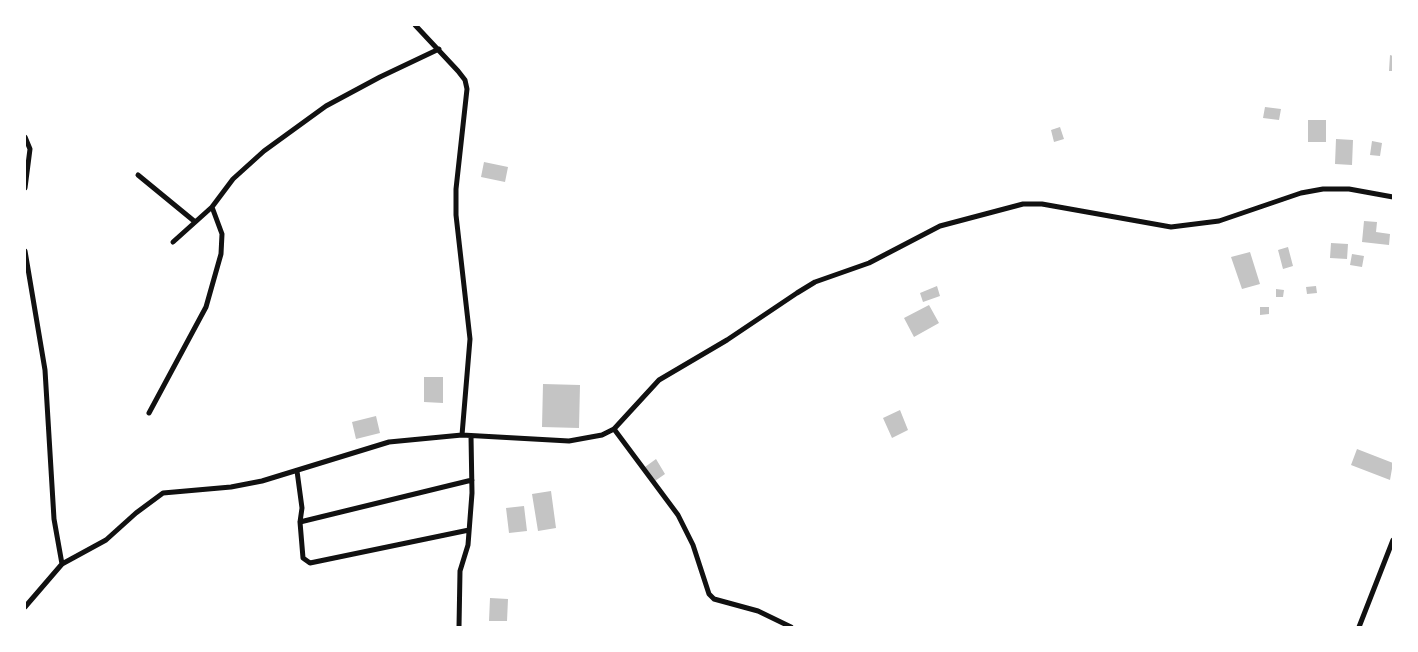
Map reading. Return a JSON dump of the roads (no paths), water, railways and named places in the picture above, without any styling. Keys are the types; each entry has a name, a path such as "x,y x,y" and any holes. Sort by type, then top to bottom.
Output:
{"street":[{"path":"415,25 439,49 465,80 467,88 461,123 456,198 456,215 470,339 462,435"},
{"path":"173,242 194,221 212,207 233,179 258,156 326,106 380,77 439,49"},
{"path":"25,137 30,149 25,188"},
{"path":"138,175 194,221"},
{"path":"25,607 62,564 106,540 136,512 163,493 231,487 262,481 389,442 462,435 569,441 592,438 614,429 658,380 727,340 797,293 815,282 869,263 940,226 1023,204 1042,204 1171,227 1218,221 1301,193 1323,189 1350,189 1393,197"},
{"path":"149,413 206,307 221,254 222,234 212,207"},
{"path":"25,251 45,370 54,519 62,564"},
{"path":"614,429 678,516 693,545 709,594 714,599 758,611 791,627"},
{"path":"459,627 460,571 468,545 469,530 472,480 471,436"},
{"path":"297,470 302,508 300,522 303,558 310,563 469,530"},
{"path":"300,522 472,480"},
{"path":"1359,627 1393,540"}]}
